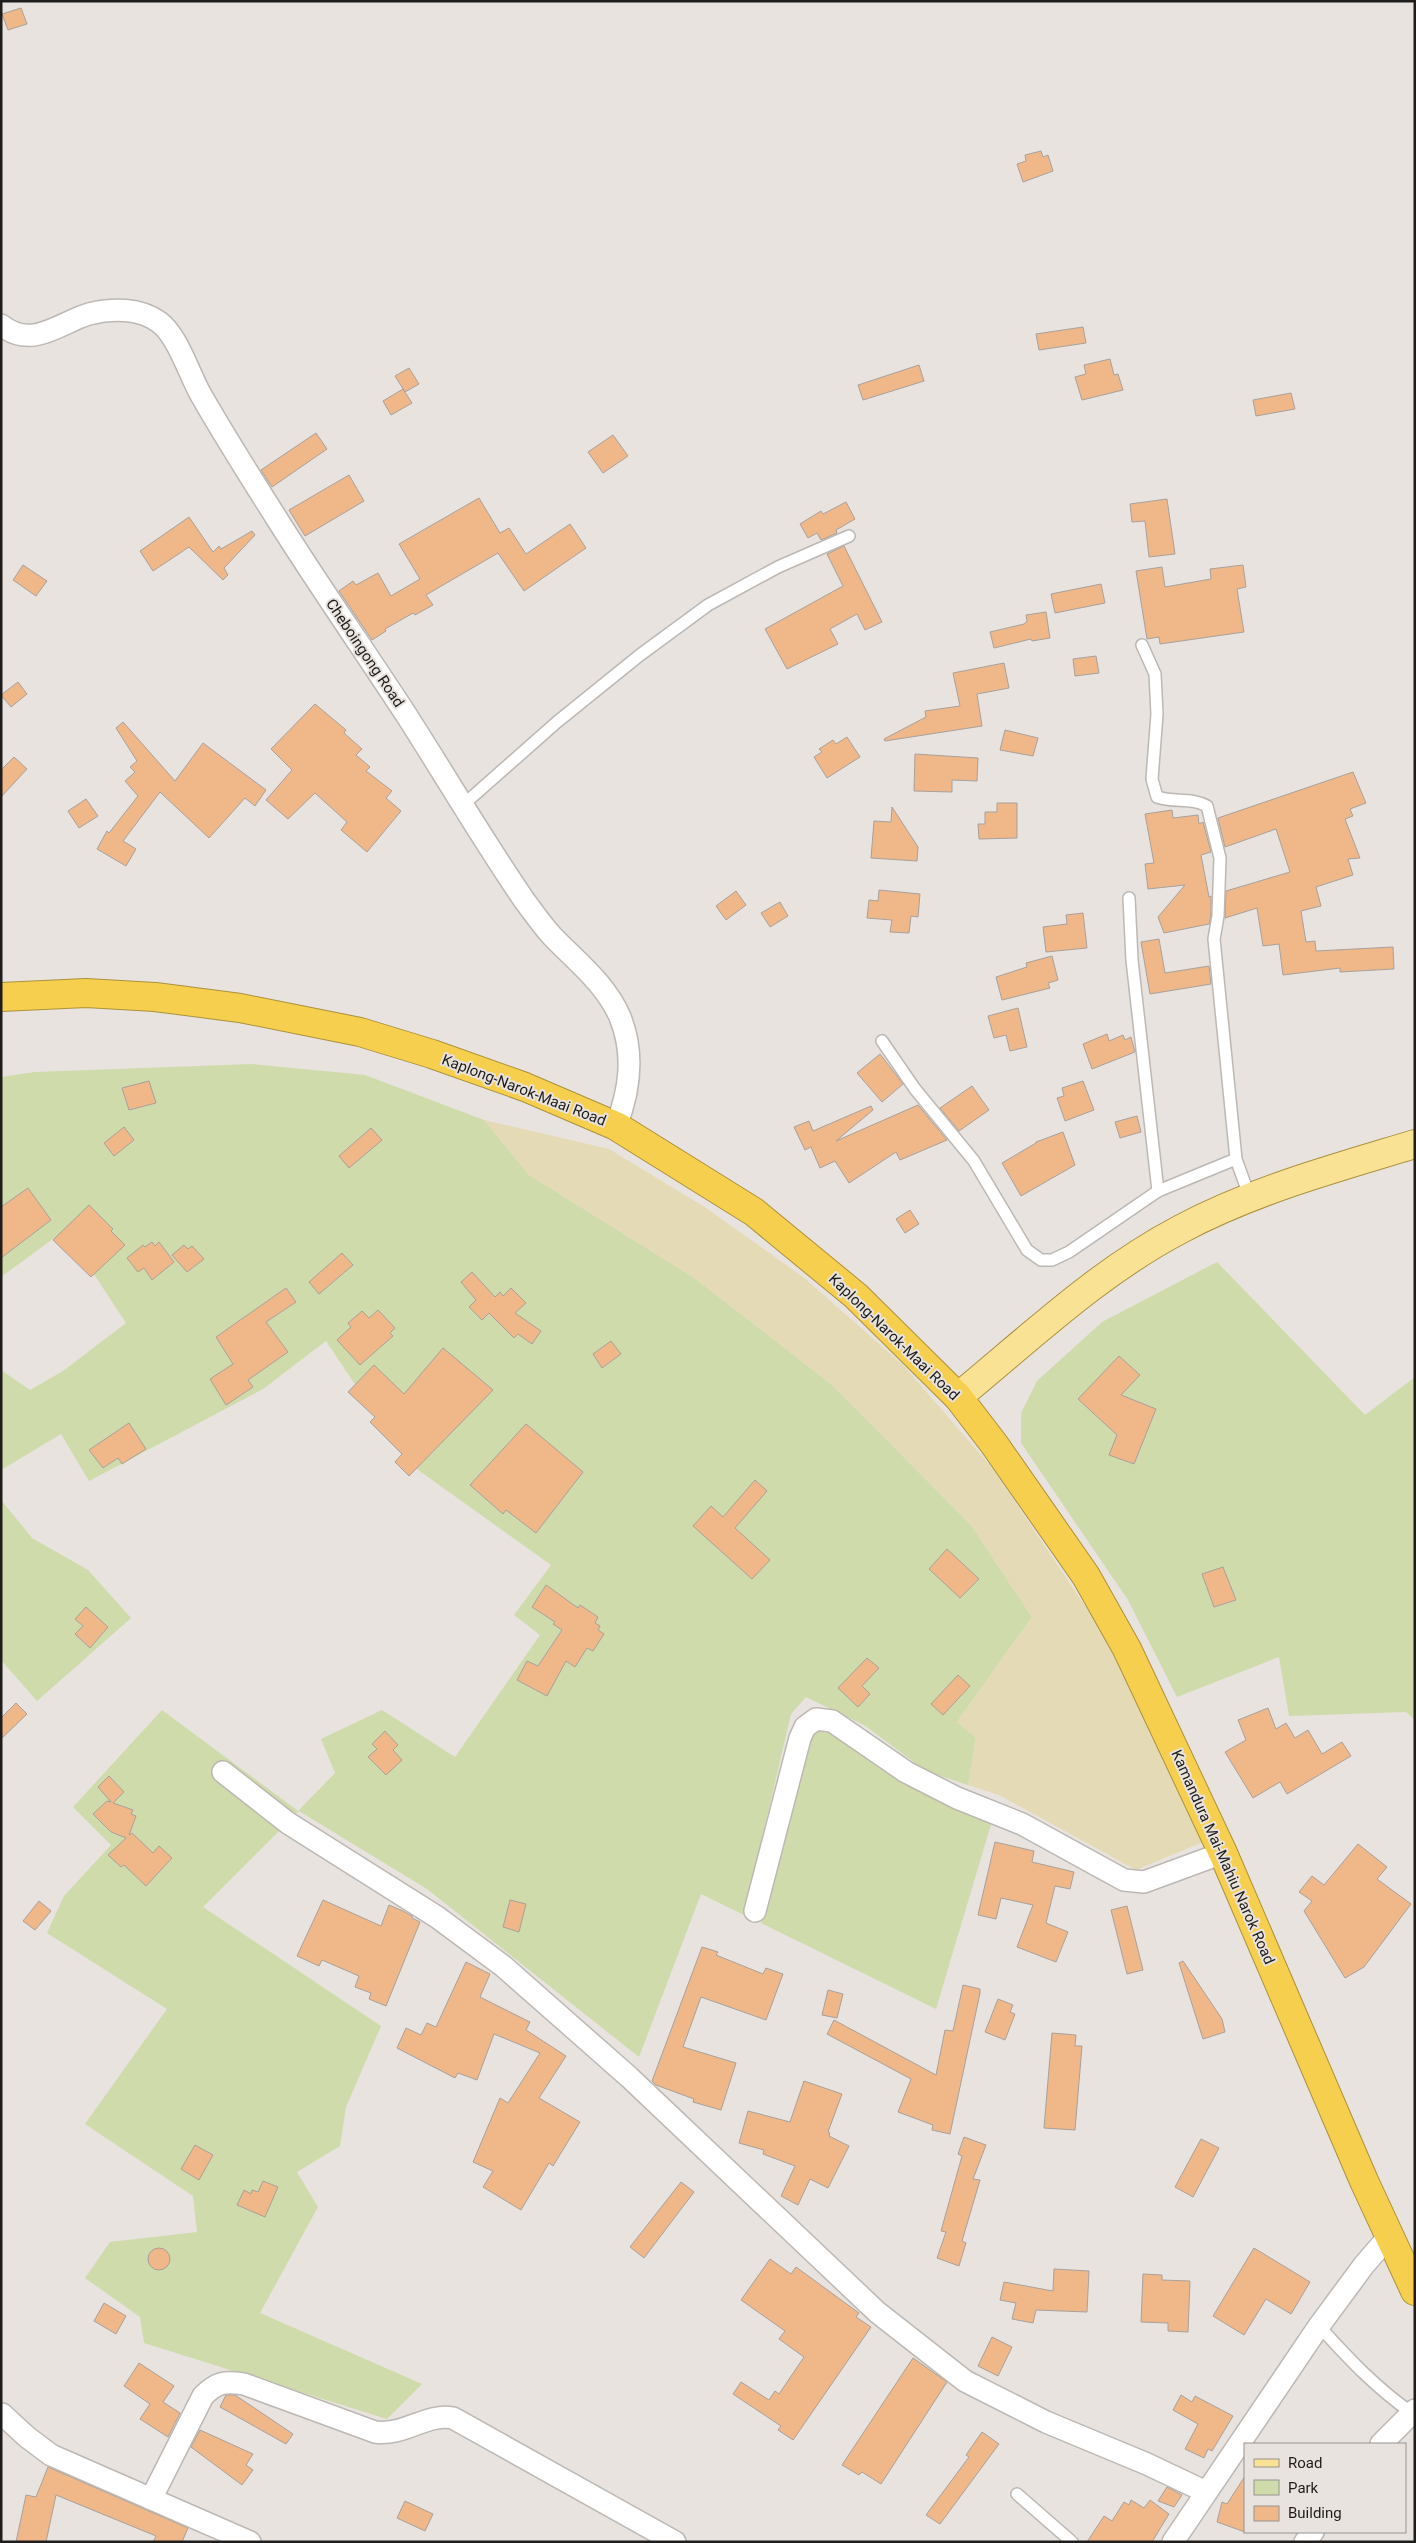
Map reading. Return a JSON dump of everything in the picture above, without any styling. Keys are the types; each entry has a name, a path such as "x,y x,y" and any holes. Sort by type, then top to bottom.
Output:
{"highway":[{"name":"Kaplong-Narok-Maai Road","path":"1,997 86,993 155,997 240,1008 350,1030 432,1054 525,1087 616,1126 754,1212 856,1296 958,1397 994,1444"},
{"name":"Kamandura Mai-Mahiu Narok Road","path":"994,1444 1081,1568 1122,1641 1223,1853 1415,2291"}],"main road":[{"path":"958,1397 1057,1312 1121,1266 1180,1229 1250,1198 1313,1175 1415,1144"}],"street":[{"name":"Cheboingong Road","path":"1,325 18,335 44,334 89,314 122,310 136,311 162,324 171,334 200,394 284,530 406,714 527,904 550,933 610,996 621,1020 630,1074 626,1099 616,1126"},
{"path":"755,1911 800,1738 805,1727 816,1719 824,1719 839,1724 906,1772 957,1798 1022,1824 1124,1880 1144,1882 1223,1853"},
{"path":"223,1772 288,1822 437,1917 503,1966 629,2077 877,2312 964,2382 1046,2422 1147,2464 1206,2492"},
{"path":"1174,2542 1319,2326 1390,2235"},
{"path":"151,2498 203,2396 214,2385 226,2381 244,2384 375,2432 398,2432 435,2417 453,2418 675,2542"},
{"path":"1382,2443 1413,2411"},
{"path":"2,2414 27,2437 51,2454 250,2542"}],"lane":[{"path":"463,806 564,716 640,655 708,605 778,567 849,536"},
{"path":"1142,645 1155,674 1157,714 1152,779 1157,796 1170,802 1197,800 1207,806 1220,858 1218,916 1214,939 1236,1159 1250,1198"},
{"path":"1129,898 1132,960 1158,1191"},
{"path":"882,1042 915,1089 974,1161 1027,1250 1041,1260 1052,1260 1069,1252 1158,1191 1236,1159"},
{"path":"1319,2326 1353,2364 1386,2395 1413,2411"},
{"path":"1017,2494 1072,2542"}],"green space":[{"path":"252,1064 365,1075 484,1120 529,1175 693,1277 831,1384 971,1525 1032,1617 957,1722 976,1738 968,1785 926,1771 864,1725 806,1697 791,1714 744,1915 701,1894 639,2057 427,1889 299,1811 203,1907 381,2026 346,2107 340,2146 297,2172 318,2207 260,2313 422,2384 387,2419 144,2343 140,2317 85,2278 110,2242 197,2232 193,2196 85,2124 167,2009 47,1933 64,1896 111,1845 73,1807 162,1710 298,1811 335,1773 321,1739 382,1710 455,1757 540,1635 514,1615 551,1565 407,1462 326,1341 263,1389 89,1481 61,1434 1,1470 1,1370 30,1390 63,1371 126,1323 65,1230 1,1277 1,1077 35,1072"},
{"path":"1217,1262 1365,1415 1415,1377 1415,1720 1406,1712 1289,1716 1279,1657 1177,1697 1128,1600 1021,1443 1021,1413 1037,1381 1102,1322"},
{"path":"1,1500 32,1538 88,1570 131,1618 37,1701 1,1660"},
{"path":"819,1731 834,1734 992,1821 936,2009 761,1923 810,1738"}],"sand":[{"path":"484,1120 609,1149 706,1208 803,1277 903,1365 993,1469 1103,1633 1203,1842 1136,1870 999,1795 968,1785 976,1738 957,1722 1032,1617 971,1525 831,1384 693,1277 529,1175"}],"building":[{"path":"21,8 27,24 8,30 2,14"},
{"path":"1041,151 1043,157 1048,155 1053,171 1023,182 1017,164 1026,161 1025,155"},
{"path":"1083,327 1086,343 1039,350 1036,334"},
{"path":"1110,359 1114,375 1118,374 1123,390 1082,400 1075,377 1086,374 1084,365"},
{"path":"919,365 924,381 863,400 858,385"},
{"path":"409,368 419,384 405,392 395,376"},
{"path":"403,389 412,403 391,415 383,401"},
{"path":"1291,393 1295,409 1256,416 1253,400"},
{"path":"316,433 327,449 272,487 261,470"},
{"path":"613,435 628,456 603,473 588,452"},
{"path":"349,475 364,501 305,536 289,510"},
{"path":"479,498 500,533 509,528 526,554 570,524 586,548 524,591 498,553 426,595 433,605 415,615 413,613 385,629 386,631 372,640 339,591 353,581 356,585 378,573 391,596 420,579 399,544"},
{"path":"1167,499 1175,554 1149,557 1145,521 1132,522 1130,504"},
{"path":"846,502 855,519 836,530 837,533 821,540 817,533 808,538 800,524 821,511 823,514"},
{"path":"189,517 213,552 219,546 221,549 252,531 255,535 224,568 228,575 223,580 189,547 153,571 140,551"},
{"path":"844,546 882,622 865,630 857,614 830,629 838,644 787,669 765,629 843,586 827,554"},
{"path":"23,565 47,581 36,596 13,580"},
{"path":"1243,565 1246,587 1237,589 1244,632 1160,644 1159,637 1147,639 1136,571 1162,567 1165,587 1211,579 1210,569"},
{"path":"1101,584 1105,603 1055,613 1051,594"},
{"path":"1046,612 1050,638 1032,641 1031,639 994,648 990,632 1024,624 1027,621 1026,615"},
{"path":"1096,656 1099,673 1075,676 1073,659"},
{"path":"1004,663 1009,688 977,694 982,726 885,741 884,739 926,717 925,711 960,706 953,673"},
{"path":"18,682 27,694 11,707 1,695"},
{"path":"315,704 346,730 344,733 362,749 356,755 370,767 366,771 392,791 386,798 401,811 367,852 341,830 347,822 315,793 288,819 266,800 292,770 271,749"},
{"path":"123,722 175,781 203,743 266,790 255,806 245,798 209,838 160,792 123,841 136,849 126,866 97,849 107,831 109,833 138,796 125,781 135,772 130,767 137,761 116,728"},
{"path":"1005,730 1038,738 1033,756 1000,750"},
{"path":"847,737 860,757 827,778 814,757 822,752 819,749 833,740 836,744"},
{"path":"915,754 978,758 977,781 952,780 952,792 914,791"},
{"path":"14,757 27,769 1,797 1,770"},
{"path":"1353,772 1366,803 1350,809 1353,816 1345,819 1360,858 1348,859 1353,875 1316,887 1321,906 1301,911 1306,942 1315,941 1316,951 1393,947 1394,969 1340,972 1340,968 1283,975 1279,944 1263,946 1257,908 1225,918 1226,891 1290,872 1276,829 1225,847 1218,818"},
{"path":"86,799 98,816 79,828 68,811"},
{"path":"997,803 1017,803 1017,838 979,839 978,824 985,824 985,812 997,812"},
{"path":"892,807 918,847 917,861 871,858 874,821 891,822"},
{"path":"1172,810 1173,818 1198,815 1199,824 1203,822 1211,852 1201,855 1209,897 1211,896 1211,915 1209,924 1164,933 1158,917 1185,885 1148,889 1145,864 1154,863 1145,814"},
{"path":"879,890 920,894 918,917 911,916 909,933 890,932 892,920 867,918 869,900 878,901"},
{"path":"736,891 746,905 726,920 716,906"},
{"path":"780,902 788,916 770,927 761,913"},
{"path":"1083,913 1087,948 1046,952 1043,927 1067,924 1066,915"},
{"path":"1159,939 1165,973 1209,966 1211,984 1150,994 1141,942"},
{"path":"1052,956 1058,980 1048,983 1050,988 1002,1000 996,977 1027,967 1026,963"},
{"path":"1018,1008 1027,1047 1010,1051 1006,1035 994,1038 988,1016"},
{"path":"1107,1034 1109,1041 1123,1035 1125,1040 1131,1037 1135,1052 1092,1069 1083,1044"},
{"path":"880,1054 903,1084 882,1102 857,1073"},
{"path":"149,1081 156,1103 129,1110 122,1088"},
{"path":"1083,1081 1094,1110 1065,1121 1057,1098 1064,1096 1062,1088"},
{"path":"972,1086 989,1110 959,1131 940,1108"},
{"path":"918,1105 947,1140 900,1160 896,1152 849,1183 835,1161 820,1168 811,1147 805,1150 794,1127 809,1121 813,1131 871,1106 873,1110 836,1141"},
{"path":"1137,1116 1141,1132 1120,1138 1115,1122"},
{"path":"124,1127 134,1140 114,1156 104,1143"},
{"path":"371,1128 382,1140 349,1168 339,1156"},
{"path":"1063,1132 1075,1165 1021,1196 1002,1163 1036,1142"},
{"path":"28,1188 51,1220 1,1258 1,1207"},
{"path":"89,1205 113,1229 111,1231 125,1245 91,1277 53,1240"},
{"path":"910,1210 919,1224 905,1233 896,1219"},
{"path":"152,1242 155,1246 159,1242 174,1262 152,1280 144,1268 138,1272 127,1258 143,1245 145,1247"},
{"path":"184,1245 188,1249 192,1246 204,1259 187,1272 172,1255"},
{"path":"342,1253 353,1265 319,1294 309,1282"},
{"path":"472,1272 495,1297 500,1292 503,1296 511,1288 526,1303 515,1313 541,1331 532,1344 518,1334 514,1338 489,1313 482,1320 469,1307 476,1300 461,1282"},
{"path":"286,1288 296,1302 266,1322 288,1352 248,1380 253,1387 226,1405 210,1379 233,1364 216,1337"},
{"path":"378,1310 395,1328 390,1333 393,1336 360,1365 337,1340 351,1327 348,1323 362,1311 369,1318"},
{"path":"611,1341 621,1354 602,1368 593,1354"},
{"path":"443,1348 493,1390 409,1476 395,1462 402,1454 370,1422 375,1417 348,1392 374,1365 404,1394"},
{"path":"1119,1356 1140,1375 1121,1395 1156,1409 1134,1464 1109,1455 1117,1435 1078,1399"},
{"path":"129,1423 146,1449 122,1464 118,1458 103,1468 89,1450"},
{"path":"526,1424 583,1472 536,1533 506,1510 503,1514 470,1485"},
{"path":"755,1480 767,1491 735,1528 770,1560 752,1579 693,1526 711,1506 723,1517"},
{"path":"947,1549 979,1579 960,1598 929,1569"},
{"path":"1223,1567 1236,1600 1214,1607 1202,1574"},
{"path":"546,1585 578,1608 580,1605 598,1617 595,1623 600,1626 598,1630 604,1634 593,1651 587,1648 575,1667 566,1661 547,1696 517,1680 527,1661 538,1666 562,1630 553,1624 555,1622 532,1607"},
{"path":"86,1607 108,1627 90,1648 75,1634 83,1626 75,1619"},
{"path":"867,1658 879,1668 862,1686 870,1694 858,1707 838,1688"},
{"path":"958,1675 970,1686 943,1715 931,1704"},
{"path":"16,1703 27,1714 1,1739 1,1718"},
{"path":"1268,1708 1276,1729 1286,1723 1295,1738 1308,1730 1322,1754 1342,1742 1351,1756 1287,1794 1280,1782 1253,1798 1225,1752 1246,1740 1238,1720"},
{"path":"385,1731 398,1745 393,1750 402,1760 386,1775 368,1757 377,1749 372,1744"},
{"path":"109,1776 124,1792 113,1803 133,1810 131,1814 136,1816 129,1835 132,1833 153,1853 159,1846 172,1858 146,1886 124,1865 121,1867 108,1855 126,1838 111,1832 93,1814 107,1801 111,1802 98,1787"},
{"path":"995,1842 1034,1851 1032,1862 1074,1872 1070,1889 1055,1886 1046,1923 1068,1932 1056,1962 1017,1947 1033,1905 1001,1898 996,1919 978,1915"},
{"path":"1358,1844 1387,1867 1377,1879 1411,1904 1364,1967 1345,1978 1304,1911 1312,1901 1299,1892 1312,1876 1324,1885"},
{"path":"323,1900 381,1926 389,1905 420,1922 386,2006 369,1999 371,1993 355,1987 359,1976 322,1960 319,1966 297,1956"},
{"path":"510,1900 526,1904 519,1932 503,1927"},
{"path":"39,1901 51,1911 35,1930 23,1921"},
{"path":"1127,1906 1143,1970 1127,1974 1111,1910"},
{"path":"702,1947 718,1952 716,1955 763,1974 766,1968 783,1974 766,2020 701,1997 683,2047 736,2063 721,2110 693,2102 694,2099 656,2085 652,2081"},
{"path":"1183,1961 1222,2019 1225,2032 1203,2039 1179,1963"},
{"path":"466,1962 490,1974 480,1997 530,2022 526,2030 566,2056 539,2098 580,2122 553,2166 549,2163 521,2210 483,2187 493,2171 473,2162 500,2098 508,2103 540,2053 494,2034 477,2080 458,2073 455,2078 397,2048 406,2028 421,2035 427,2023 436,2027"},
{"path":"963,1985 980,1989 980,1993 950,2134 932,2130 933,2125 898,2112 911,2079 827,2034 834,2020 936,2075 945,2030 953,2031"},
{"path":"828,1990 843,1994 837,2018 822,2015"},
{"path":"998,1999 1013,2005 1010,2012 1015,2014 1005,2040 985,2032"},
{"path":"1052,2033 1076,2035 1075,2046 1082,2046 1075,2130 1044,2128"},
{"path":"804,2081 842,2094 828,2132 830,2133 829,2136 849,2146 828,2188 810,2179 798,2205 781,2196 795,2166 763,2154 764,2150 739,2143 748,2111 790,2122"},
{"path":"964,2137 986,2145 973,2179 980,2180 962,2241 966,2243 959,2266 937,2258 946,2232 941,2231 962,2156 958,2154"},
{"path":"1201,2139 1219,2148 1193,2197 1175,2187"},
{"path":"195,2145 213,2155 199,2180 181,2169"},
{"path":"263,2181 278,2187 265,2217 237,2205 244,2190 251,2194 252,2190 258,2192"},
{"path":"681,2182 694,2192 644,2258 630,2247"},
{"path":"159,2248 167,2251 170,2259 167,2267 159,2270 151,2267 148,2259 151,2251"},
{"path":"1254,2248 1310,2282 1291,2314 1266,2299 1244,2335 1213,2316"},
{"path":"770,2259 791,2274 796,2267 859,2313 856,2317 871,2327 793,2440 778,2430 781,2426 733,2394 741,2382 769,2400 775,2391 779,2394 804,2357 779,2339 785,2331 741,2300"},
{"path":"1054,2269 1089,2271 1087,2312 1036,2310 1033,2323 1012,2319 1016,2303 1000,2300 1004,2282 1053,2291"},
{"path":"1143,2274 1162,2275 1162,2280 1190,2281 1188,2332 1168,2331 1168,2323 1141,2322"},
{"path":"104,2303 126,2316 116,2334 94,2321"},
{"path":"992,2337 1012,2347 998,2376 978,2366"},
{"path":"913,2358 947,2382 881,2484 862,2472 859,2475 842,2465"},
{"path":"139,2363 174,2386 163,2402 180,2413 168,2437 140,2419 150,2404 124,2386"},
{"path":"226,2395 235,2395 293,2434 286,2444 220,2407"},
{"path":"1181,2395 1192,2402 1195,2396 1233,2416 1212,2451 1208,2449 1204,2458 1185,2449 1198,2424 1173,2410"},
{"path":"200,2430 253,2454 246,2465 253,2470 242,2485 191,2447"},
{"path":"982,2432 999,2444 940,2524 926,2515 969,2457 966,2455"},
{"path":"48,2467 188,2528 182,2542 153,2542 156,2536 56,2495 46,2542 16,2542 26,2495 36,2497"},
{"path":"1244,2478 1244,2532 1217,2522 1222,2502 1227,2504"},
{"path":"1167,2487 1182,2495 1174,2507 1158,2501"},
{"path":"1131,2500 1144,2508 1150,2500 1169,2514 1152,2542 1087,2542 1104,2516 1112,2521 1124,2502 1129,2505"},
{"path":"405,2501 433,2514 425,2531 397,2518"}]}
